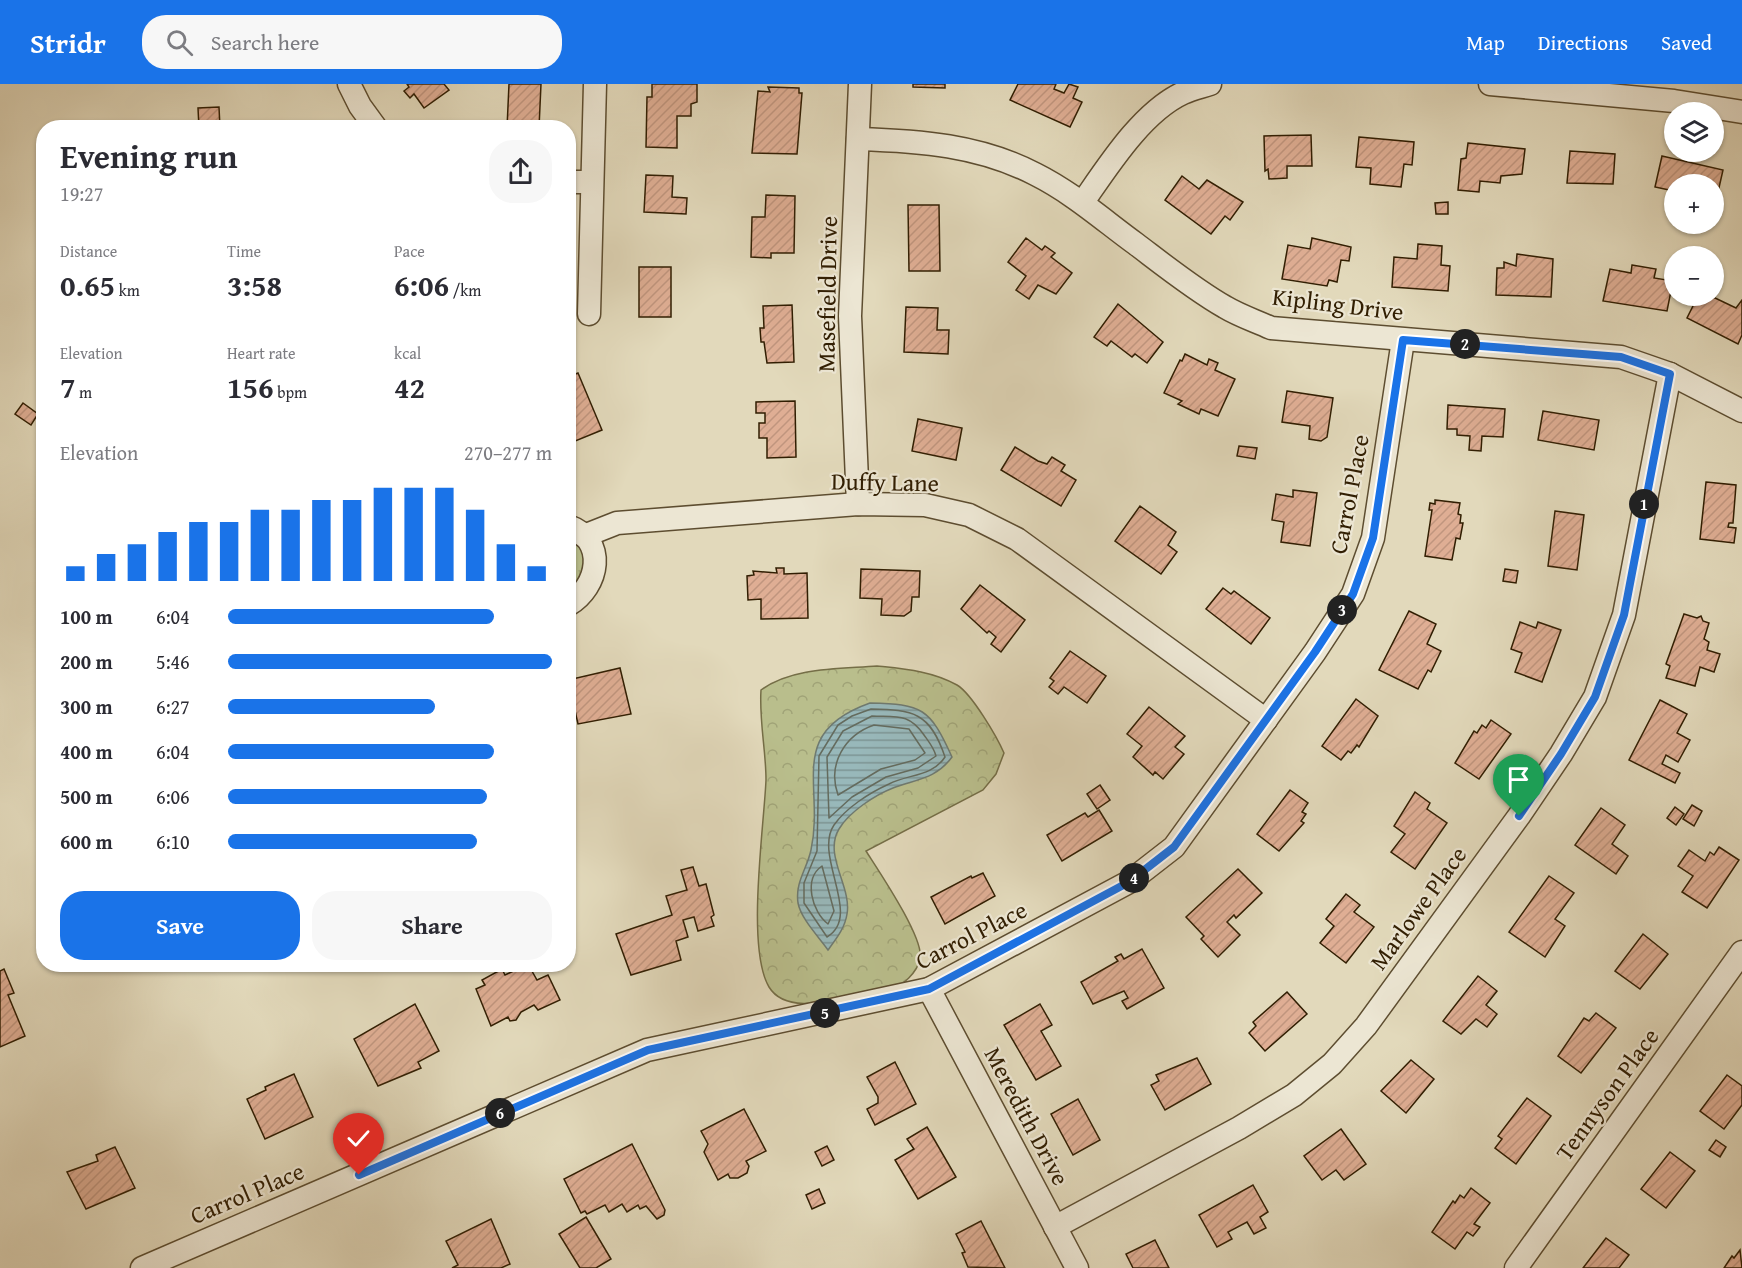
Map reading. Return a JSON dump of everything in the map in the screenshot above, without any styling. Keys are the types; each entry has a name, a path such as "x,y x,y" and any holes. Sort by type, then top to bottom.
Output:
{"street":[{"path":"349,84 370,120"},
{"path":"590,314 580,182 595,84"},
{"name":"Masefield Drive","path":"858,504 850,316 860,84"},
{"path":"1083,202 1107,167 1148,119 1182,93 1210,84"},
{"path":"1490,84 1674,101 1742,112"},
{"name":"Kipling Drive","path":"858,139 906,140 955,146 995,157 1035,174 1083,202 1135,244 1226,308 1271,328 1621,357 1670,374 1742,411"},
{"name":"Carrol Place","path":"142,1268 648,1050 929,989 1129,882 1174,847 1353,594 1373,538 1403,340"},
{"name":"Marlowe Place","path":"1055,1227 1239,1128 1294,1095 1332,1064 1366,1026 1519,816 1561,754 1595,697 1624,615 1670,374"},
{"name":"Duffy Lane","path":"576,531 617,523 858,504 925,504 969,515 1017,539 1266,720"},
{"name":"Duffy Lane","path":"576,531 592,548 595,561 594,575 580,599 576,601"},
{"name":"Tennyson Place","path":"1516,1268 1742,952"},
{"name":"Meredith Drive","path":"929,989 1077,1268"}],"green space":[{"path":"576,540 580,543 588,564 576,585"},
{"path":"877,666 928,674 957,685 977,706 1004,753 996,774 983,790 866,851 908,921 920,949 920,959 913,974 900,985 886,992 811,1004 787,1001 777,996 769,987 762,969 759,945 758,886 766,780 761,690 773,682 802,673"}],"water":[{"path":"870,703 902,705 922,712 937,728 952,757 933,774 878,795 849,816 839,829 834,849 846,893 847,914 842,929 828,950 806,921 798,903 798,889 811,850 814,827 814,764 818,746 827,730 844,715"}],"building":[{"path":"407,84 444,84 449,90 424,108 414,94 410,98 404,91 409,87"},
{"path":"509,84 541,84 539,120 507,120"},
{"path":"652,84 697,84 697,102 691,104 691,116 677,116 677,148 646,147 647,97 652,97"},
{"path":"913,84 945,84 945,88 913,87"},
{"path":"1018,84 1056,84 1054,89 1064,93 1069,84 1078,87 1073,98 1082,102 1070,127 1010,100"},
{"path":"768,87 799,88 799,93 802,93 797,154 752,153 758,91 770,92"},
{"path":"219,107 220,120 199,120 198,108"},
{"path":"1311,135 1312,166 1287,166 1287,178 1269,179 1268,169 1265,171 1264,136"},
{"path":"1359,137 1414,142 1412,165 1404,164 1401,187 1370,184 1371,168 1356,167"},
{"path":"1468,143 1525,149 1522,174 1501,176 1500,183 1480,181 1479,192 1458,190 1461,159 1466,158"},
{"path":"1570,151 1615,154 1613,184 1567,183"},
{"path":"1662,156 1664,162 1688,162 1723,170 1722,174 1664,174 1664,189 1655,187"},
{"path":"646,175 673,176 672,197 687,198 686,214 644,212"},
{"path":"1182,176 1199,189 1207,180 1243,202 1230,220 1225,216 1211,234 1165,200"},
{"path":"766,195 795,196 794,253 771,253 771,258 751,257 752,217 765,217"},
{"path":"1448,202 1448,214 1436,214 1435,203"},
{"path":"908,205 939,205 940,271 909,271"},
{"path":"1026,238 1042,250 1045,246 1055,253 1051,257 1072,273 1056,294 1038,285 1029,299 1016,290 1026,276 1008,262"},
{"path":"1312,238 1351,247 1349,261 1341,260 1337,282 1329,280 1327,286 1282,279 1288,245 1310,249"},
{"path":"1418,244 1442,246 1441,265 1450,266 1448,291 1392,287 1394,257 1417,259"},
{"path":"1517,254 1553,259 1551,297 1496,295 1497,268 1504,268 1504,262 1516,266"},
{"path":"1632,265 1656,269 1654,278 1664,280 1664,306 1668,306 1667,311 1603,301 1610,269 1631,273"},
{"path":"639,267 671,267 671,317 639,317"},
{"path":"1742,300 1742,335 1738,344 1687,318 1693,306 1724,306 1724,302 1736,308"},
{"path":"1118,304 1163,342 1147,363 1135,354 1132,357 1111,341 1107,346 1094,337"},
{"path":"792,305 794,362 767,363 760,328 764,328 763,306"},
{"path":"906,307 938,308 937,330 949,330 948,354 904,352"},
{"path":"1185,354 1207,365 1209,359 1218,363 1215,370 1235,379 1218,416 1201,409 1199,414 1178,404 1182,401 1164,393"},
{"path":"578,373 602,430 576,441 576,374"},
{"path":"1287,391 1333,398 1327,437 1321,441 1309,439 1310,426 1282,422"},
{"path":"795,401 796,457 767,458 767,438 759,438 759,423 765,423 765,413 756,413 756,402"},
{"path":"23,403 36,413 36,417 31,425 15,414"},
{"path":"1448,405 1505,409 1503,437 1482,436 1481,451 1469,450 1470,436 1457,435 1457,429 1447,429"},
{"path":"1543,411 1599,420 1594,450 1538,440"},
{"path":"918,419 962,428 956,460 912,451"},
{"path":"1239,446 1257,448 1255,459 1237,456"},
{"path":"1015,447 1038,461 1047,464 1052,457 1065,465 1061,471 1076,480 1061,506 1001,470"},
{"path":"1706,482 1736,485 1733,523 1729,523 1728,527 1736,528 1734,543 1700,539"},
{"path":"1293,490 1317,493 1310,546 1281,542 1284,522 1272,520 1276,494 1293,497"},
{"path":"1435,500 1460,503 1458,514 1461,515 1460,523 1463,523 1460,539 1456,538 1452,560 1425,556 1432,510 1429,510 1430,503 1435,504"},
{"path":"1140,506 1176,532 1168,545 1177,552 1161,574 1115,541"},
{"path":"1555,511 1584,515 1577,570 1548,566"},
{"path":"776,568 784,568 784,574 807,573 808,618 761,619 761,599 748,600 747,576 754,575 753,571 777,573"},
{"path":"861,569 920,571 919,597 912,597 911,611 904,616 881,615 882,599 860,598"},
{"path":"1505,569 1518,571 1516,583 1503,581"},
{"path":"980,585 1025,620 1001,652 991,644 996,637 989,631 987,633 961,609"},
{"path":"1223,588 1231,594 1234,591 1270,618 1251,644 1206,609"},
{"path":"1409,611 1436,624 1427,644 1441,651 1431,672 1428,670 1418,689 1379,670"},
{"path":"1684,614 1697,618 1701,616 1703,621 1709,623 1704,639 1709,642 1707,650 1720,654 1714,672 1700,667 1695,686 1666,678 1670,666 1666,664"},
{"path":"1520,622 1536,628 1538,622 1561,630 1542,682 1515,672 1522,653 1511,649"},
{"path":"1070,651 1106,676 1087,703 1064,687 1058,694 1049,687 1054,681 1050,678"},
{"path":"620,668 631,714 578,724 576,678"},
{"path":"1356,699 1378,716 1359,747 1357,745 1351,753 1348,751 1341,760 1322,746"},
{"path":"1660,700 1687,714 1677,733 1690,740 1678,762 1666,755 1662,764 1680,773 1675,783 1629,760"},
{"path":"1149,707 1185,736 1175,747 1184,754 1163,779 1155,772 1153,775 1133,757 1142,746 1127,734"},
{"path":"1491,720 1511,734 1479,779 1455,763 1474,731 1477,733 1482,725 1486,728"},
{"path":"1100,785 1110,800 1097,809 1087,794"},
{"path":"1290,790 1308,803 1302,812 1306,814 1301,821 1304,823 1279,851 1257,834"},
{"path":"1415,792 1430,803 1427,809 1447,823 1415,869 1391,852 1405,834 1394,826"},
{"path":"1692,805 1702,811 1694,826 1683,819"},
{"path":"1675,807 1684,814 1676,825 1667,818"},
{"path":"1601,808 1625,825 1612,844 1628,856 1616,874 1575,845"},
{"path":"1099,810 1112,831 1062,861 1047,835 1085,813 1088,817"},
{"path":"1719,847 1739,860 1707,908 1682,892 1693,876 1678,866 1689,850 1705,861 1710,852 1714,855"},
{"path":"693,867 699,886 706,884 714,915 711,917 714,926 698,931 694,917 683,920 688,937 676,941 681,960 631,975 616,934 672,915 666,896 687,890 681,870"},
{"path":"1238,869 1262,893 1236,918 1234,915 1227,922 1240,935 1218,957 1201,939 1204,936 1186,917"},
{"path":"983,873 995,896 945,924 931,897 971,876 972,878"},
{"path":"1549,876 1574,893 1555,919 1565,926 1545,957 1509,932"},
{"path":"1346,894 1360,905 1354,912 1374,927 1346,963 1320,943 1334,926 1326,919"},
{"path":"1643,934 1668,954 1640,989 1615,971"},
{"path":"1142,949 1164,988 1127,1009 1122,1001 1128,998 1124,991 1093,1004 1081,982 1118,961 1115,957 1121,954 1124,959"},
{"path":"4,969 14,993 8,995 25,1036 0,1047 0,971"},
{"path":"497,972 504,972 505,975 511,972 532,972 537,980 548,975 560,1000 538,1010 534,1005 521,1012 516,1020 510,1021 508,1017 491,1026 476,989 485,985 482,980"},
{"path":"1478,976 1497,991 1486,1005 1497,1014 1487,1027 1476,1019 1461,1034 1443,1021"},
{"path":"1287,992 1307,1014 1265,1051 1249,1033 1256,1026 1253,1022"},
{"path":"415,1004 439,1051 418,1062 421,1068 378,1086 354,1039"},
{"path":"1040,1004 1052,1025 1041,1031 1061,1066 1036,1080 1004,1025"},
{"path":"1596,1013 1616,1028 1581,1073 1558,1056 1584,1018 1589,1021"},
{"path":"1197,1058 1211,1084 1165,1110 1151,1085 1159,1081 1156,1075"},
{"path":"1411,1060 1434,1079 1406,1113 1381,1091"},
{"path":"895,1062 916,1104 875,1125 867,1109 878,1103 878,1097 867,1077"},
{"path":"294,1074 313,1117 265,1139 247,1099 266,1090 265,1087"},
{"path":"1727,1075 1742,1086 1742,1105 1724,1129 1700,1111"},
{"path":"1527,1098 1551,1116 1516,1164 1495,1148 1502,1139 1498,1136"},
{"path":"1078,1099 1100,1140 1073,1155 1051,1114"},
{"path":"744,1109 766,1151 746,1161 749,1166 747,1173 738,1178 730,1178 728,1174 718,1180 704,1152 708,1144 701,1131"},
{"path":"927,1127 956,1177 918,1199 895,1160 914,1149 907,1139"},
{"path":"1341,1129 1366,1164 1344,1180 1336,1170 1322,1180 1304,1156"},
{"path":"1716,1140 1726,1147 1720,1157 1709,1150"},
{"path":"632,1144 665,1210 664,1215 657,1219 646,1206 640,1209 638,1205 627,1212 622,1204 609,1212 605,1205 587,1214 585,1211 581,1213 564,1179"},
{"path":"827,1146 834,1160 822,1166 815,1152"},
{"path":"115,1147 135,1188 86,1209 67,1172 98,1161 96,1155"},
{"path":"1670,1152 1695,1171 1666,1208 1641,1189"},
{"path":"1253,1185 1268,1212 1260,1217 1266,1228 1254,1234 1247,1222 1228,1232 1232,1239 1217,1247 1199,1215"},
{"path":"1471,1188 1490,1203 1474,1224 1480,1227 1473,1236 1467,1232 1455,1249 1432,1232 1453,1201 1455,1203 1460,1195 1464,1198"},
{"path":"819,1189 825,1203 812,1209 806,1195"},
{"path":"586,1217 611,1259 596,1268 580,1268 559,1234"},
{"path":"491,1219 510,1264 501,1268 452,1268 458,1265 446,1241"},
{"path":"981,1221 1005,1268 968,1267 962,1253 965,1252 956,1234"},
{"path":"1606,1238 1629,1255 1619,1268 1583,1268"},
{"path":"1155,1240 1169,1268 1133,1268 1126,1254"},
{"path":"1740,1250 1742,1268 1724,1268 1732,1256 1734,1258"}],"route":[{"path":"359,1175 648,1050 704,1036 803,1018 929,989 1129,882 1174,847 1315,652 1353,594 1373,538 1403,340 1621,357 1670,374 1624,615 1595,697 1561,754 1519,816"}]}
